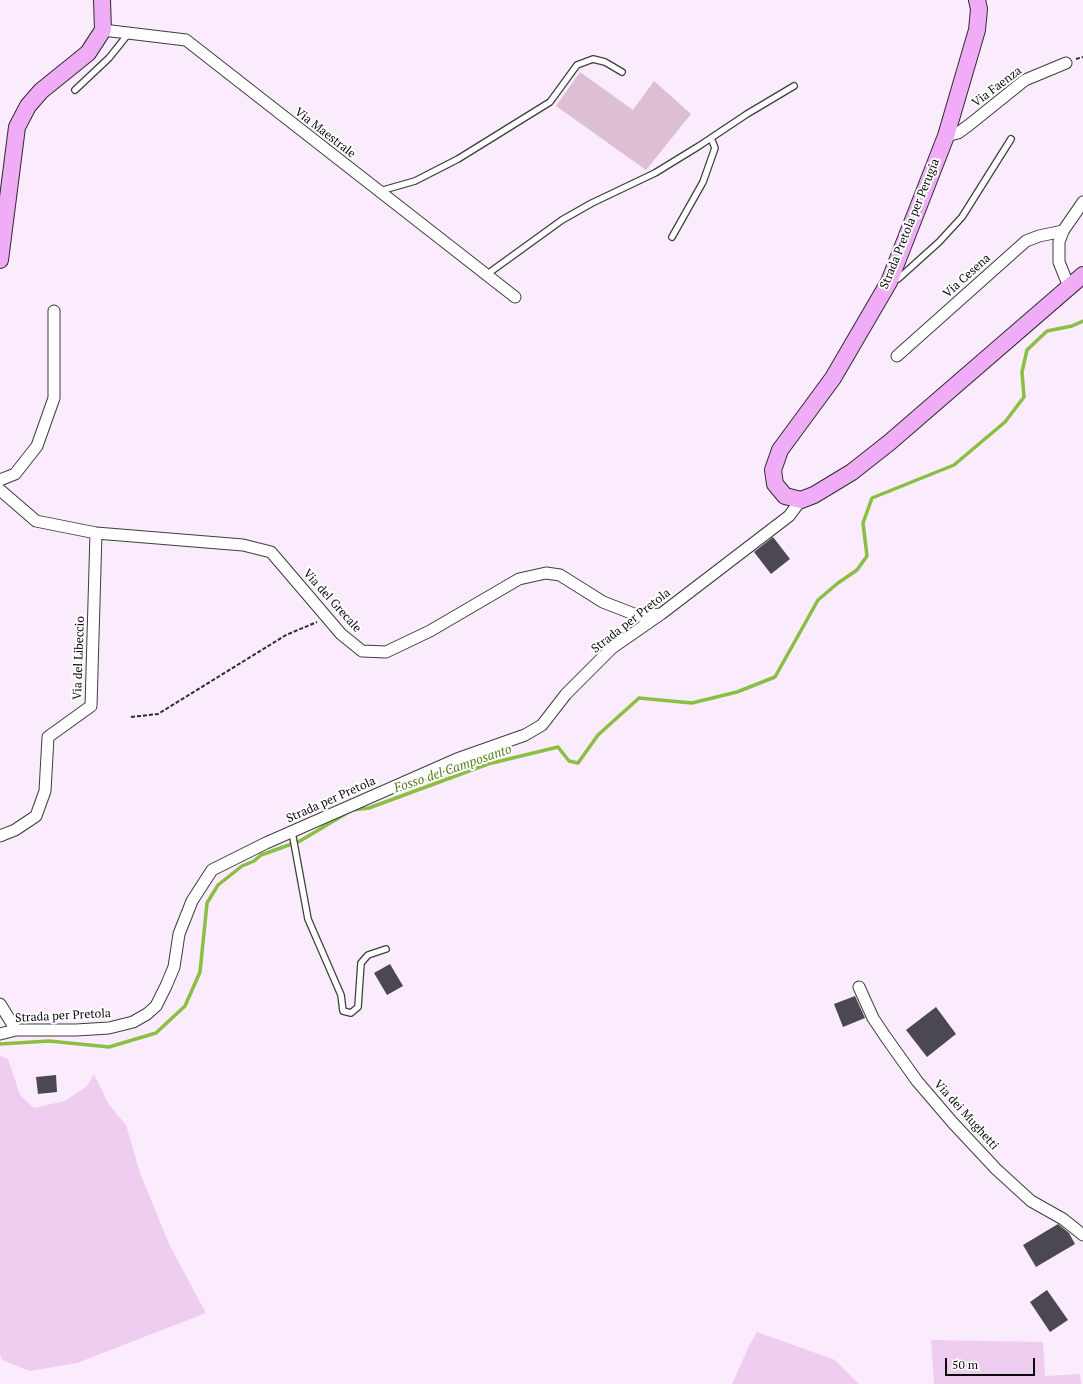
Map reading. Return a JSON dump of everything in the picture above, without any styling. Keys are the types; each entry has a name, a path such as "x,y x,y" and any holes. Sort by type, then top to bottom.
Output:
{"street":[{"path":"0,260 17,128 28,106 41,91 88,53 103,30 102,0"},
{"name":"Strada Pretola per Perugia","path":"801,500 785,496 775,484 773,470 780,450 833,378 889,282 946,136 977,30 979,9 977,0"},
{"name":"Via Maestrale","path":"103,30 186,40 515,298"},
{"name":"Via Faenza","path":"946,136 958,133 1025,80 1066,63"},
{"path":"1069,287 1059,262 1059,242 1063,231 1083,202"},
{"name":"Via Cesena","path":"897,356 1026,241 1039,236 1063,231"},
{"path":"801,500 814,496 833,485 890,442 1083,275"},
{"path":"0,480 15,474 37,446 54,398 54,310"},
{"name":"Via del Grecale","path":"0,490 36,521 96,532 244,545 271,552 341,634 362,651 386,652 430,631 519,579 546,573 560,575 604,602 639,616 661,614"},
{"name":"Strada per Pretola","path":"0,1034 16,1030 76,1030 109,1028 133,1022 147,1014 156,1006 166,986 174,967 179,934 192,901 212,870 242,854 457,759 525,735 542,725 566,694 612,648 661,614 789,516 801,500"},
{"name":"Via del Libeccio","path":"0,836 14,830 36,816 45,792 48,738 91,706 96,532"},
{"name":"Via dei Mughetti","path":"858,987 873,1018 885,1036 917,1080 953,1123 996,1169 1031,1201 1063,1219 1083,1234"},
{"path":"0,1004 16,1030"}],"lane":[{"path":"75,90 109,58 129,33"},
{"path":"378,191 415,181 458,160 550,102 577,65 593,59 605,62 622,72"},
{"path":"486,275 562,220 592,203 654,173 794,86"},
{"path":"672,237 703,182 715,148 712,138"},
{"path":"889,282 898,280 939,242 962,216 1011,139"},
{"path":"292,832 308,919 341,995 343,1011 351,1013 358,1007 361,963 368,955 386,949"}],"path":[{"path":"131,717 158,714 286,635 328,618"}],"shaded area":[{"path":"580,72 633,110 654,81 691,114 646,170 556,106"},
{"path":"0,1056 8,1059 20,1095 34,1108 65,1101 87,1086 94,1074 109,1105 126,1125 140,1173 170,1246 206,1313 77,1363 30,1371 2,1360 0,1355"},
{"path":"757,1332 835,1360 859,1384 732,1384"},
{"path":"931,1340 1043,1342 1045,1376 1080,1374 1081,1384 934,1384"}],"building":[{"path":"773,537 790,559 771,574 754,552"},
{"path":"390,964 403,986 387,995 374,973"},
{"path":"855,996 865,1018 843,1027 834,1004"},
{"path":"936,1007 956,1034 927,1057 906,1030"},
{"path":"56,1075 57,1092 38,1094 36,1077"},
{"path":"1058,1224 1069,1233 1075,1244 1036,1267 1023,1245"},
{"path":"1047,1290 1068,1320 1050,1332 1030,1302"}],"waterway":[{"name":"Fosso del Camposanto","path":"0,1044 49,1041 109,1047 156,1033 185,1006 200,972 207,903 218,885 242,866 254,861 261,855 300,841 352,810 369,808 488,764 558,747 569,761 578,763 598,735 639,698 692,703 737,692 775,677 818,600 838,583 857,570 867,556 863,523 872,498 954,465 1005,422 1024,397 1022,372 1027,350 1047,331 1072,326 1083,321"}]}
